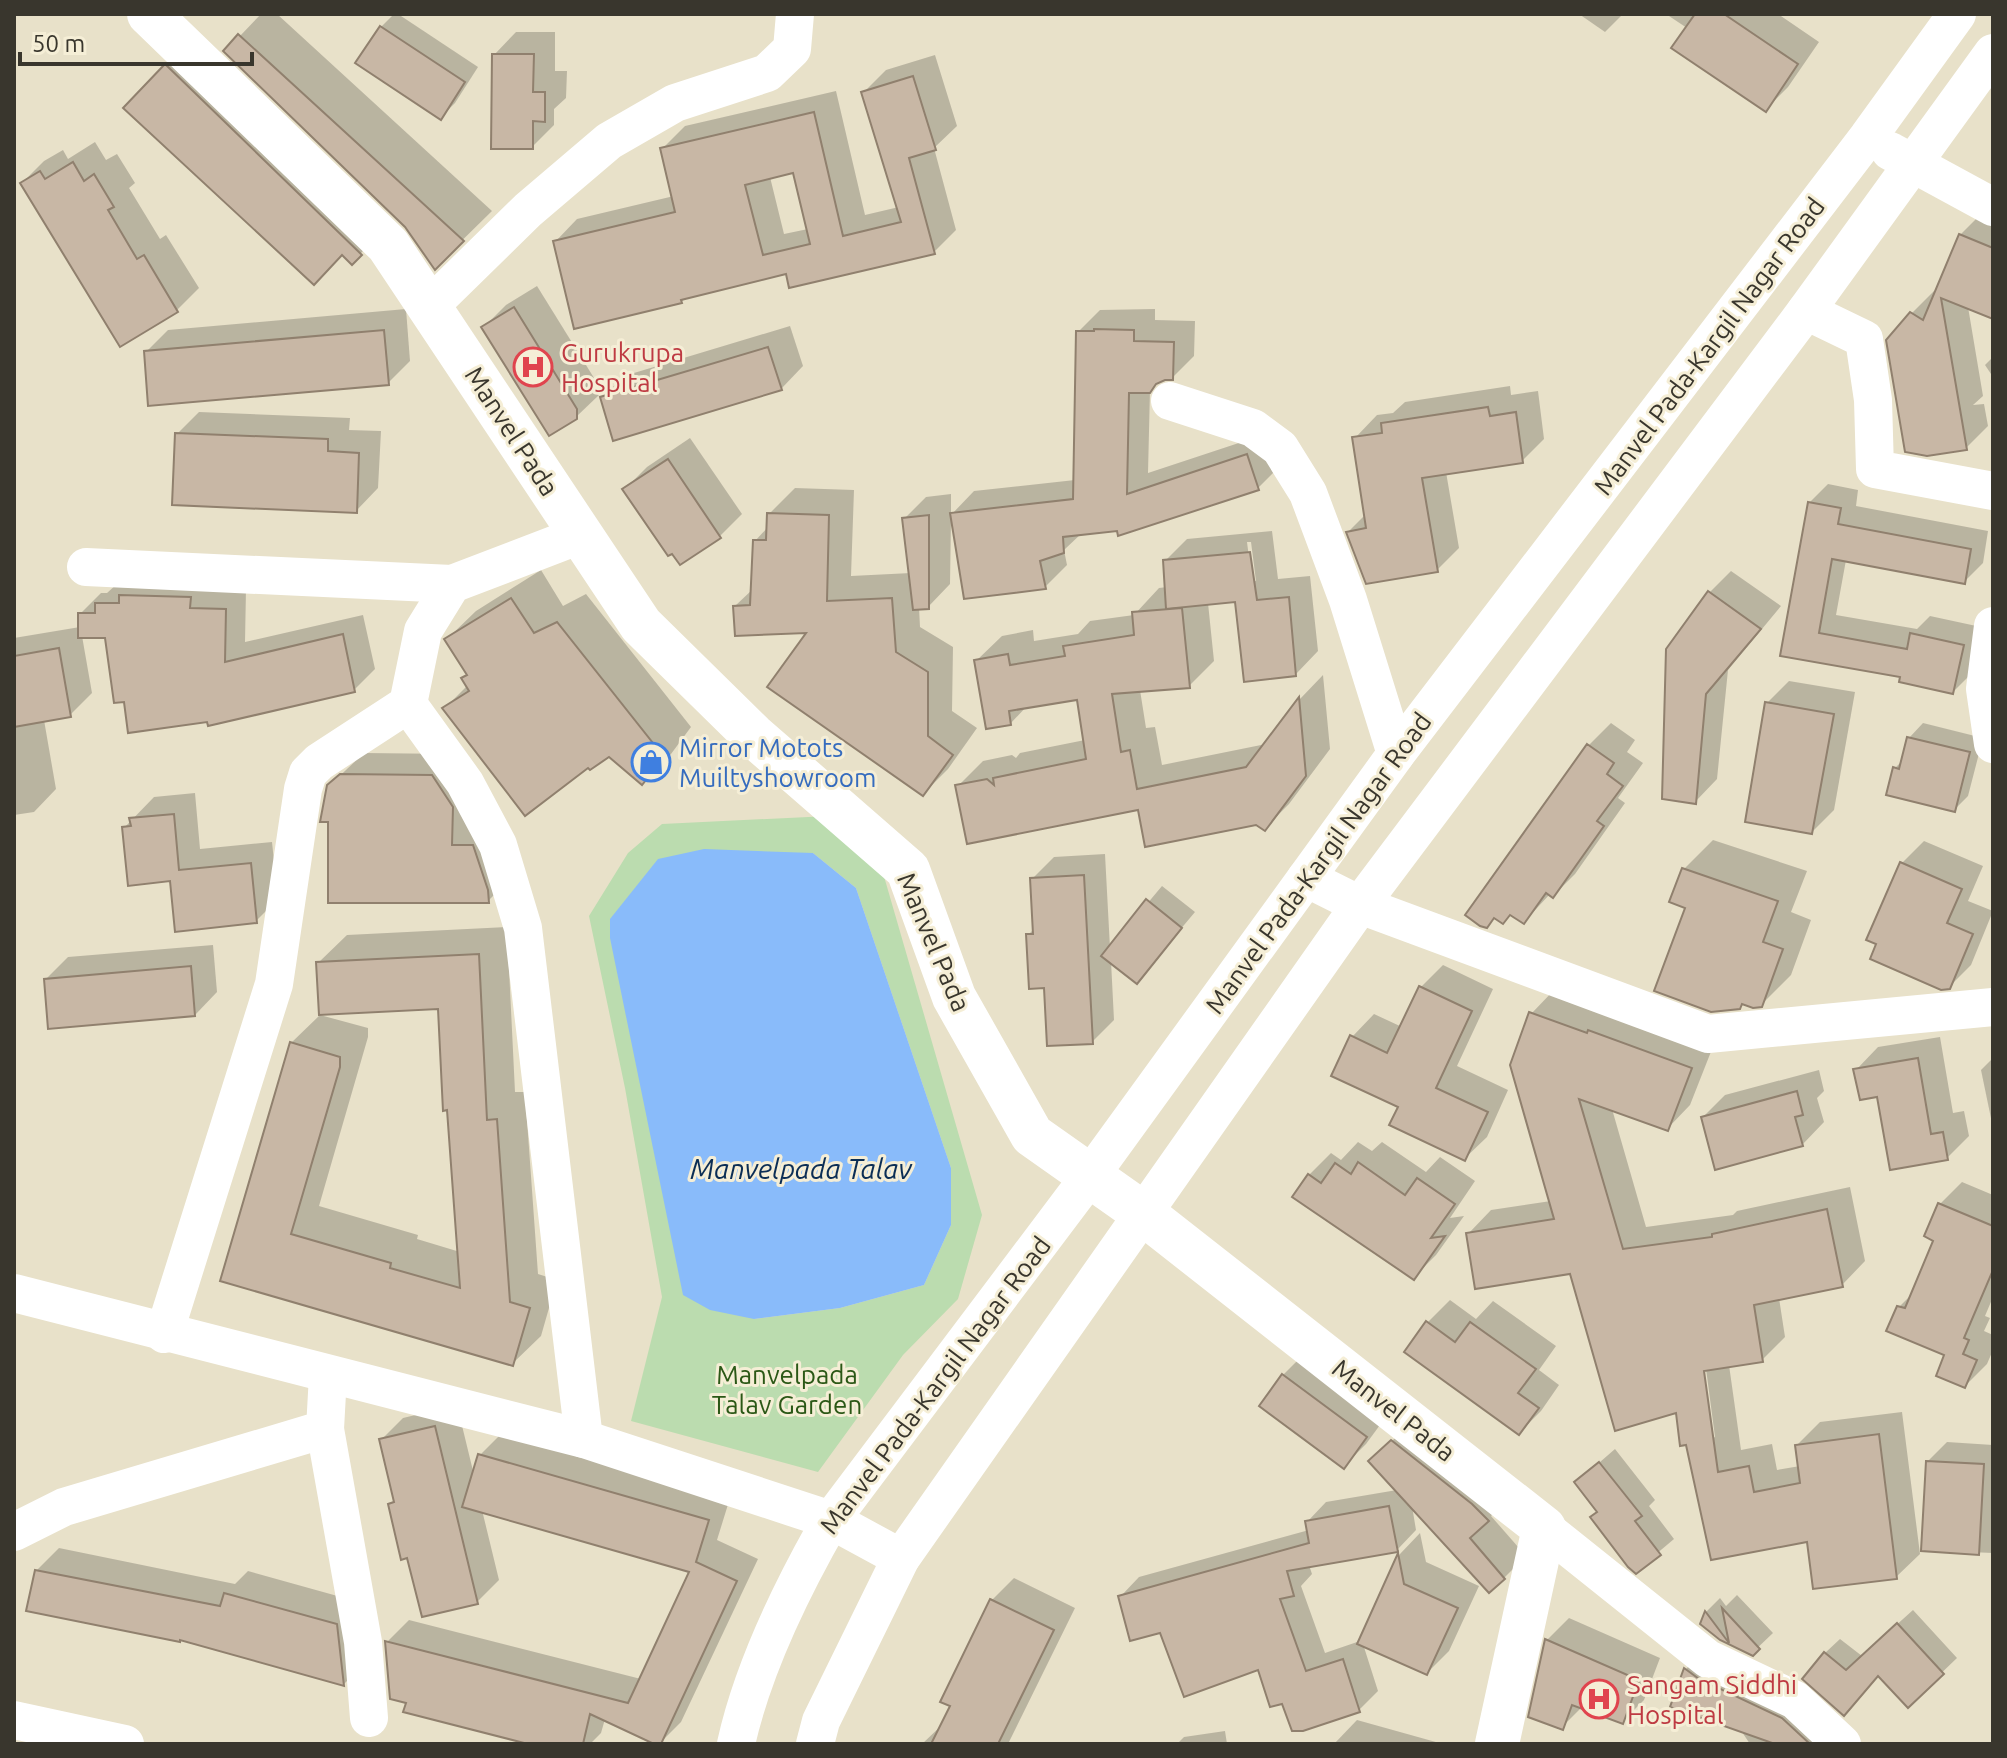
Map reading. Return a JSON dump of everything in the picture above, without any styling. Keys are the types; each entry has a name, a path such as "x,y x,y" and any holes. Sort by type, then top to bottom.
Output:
{"main road":[{"name":"Manvel Pada","path":"149,14 388,245 641,625 753,735 908,870 954,997 1032,1135 1144,1214 1544,1528"},
{"path":"1497,1744 1544,1528"}],"street":[{"path":"429,307 528,210 609,141 675,103 767,73 792,49 795,14"},
{"name":"Manvel Pada-Kargil Nagar Road","path":"736,1744 745,1706 774,1637 803,1569 831,1520 1090,1176 1396,754 1868,137 1957,14"},
{"name":"Manvel Pada-Kargil Nagar Road","path":"815,1744 821,1721 901,1558 1360,905 1806,311 1993,53"},
{"path":"1868,137 1911,164 1993,207"},
{"path":"1806,311 1864,339 1873,400 1875,469 1993,491"},
{"path":"1170,401 1253,428 1280,448 1308,493 1348,600 1396,754"},
{"path":"86,567 452,584 580,535"},
{"path":"164,1334 274,984 308,773 319,762 408,704 423,631 452,584"},
{"path":"1993,626 1985,689 1993,744"},
{"path":"408,704 465,783 498,845 523,928 584,1439"},
{"path":"1306,878 1360,905 1708,1034 1993,1007"},
{"path":"14,1293 164,1334 584,1439 831,1520 901,1558"},
{"path":"328,1375 325,1429 363,1642 369,1718"},
{"path":"14,1532 64,1507 325,1429"},
{"path":"1544,1528 1708,1659 1795,1700 1842,1744"},
{"path":"14,1720 125,1744"}],"green space":[{"name":"Manvelpada Talav Garden","path":"829,816 881,866 982,1215 958,1299 903,1355 818,1472 631,1421 662,1297 625,1088 589,916 628,853 662,824","holes":["813,853 856,888 951,1168 951,1225 924,1285 840,1308 754,1319"]}],"water":[{"name":"Manvelpada Talav","path":"704,849 813,853 856,888 951,1168 951,1225 924,1285 840,1308 754,1319 710,1310 683,1295 610,938 610,919 658,859"}],"building":[{"path":"1695,14 1724,14 1798,64 1766,112 1671,48"},
{"path":"380,26 465,82 441,120 355,63"},
{"path":"238,34 464,241 435,270 405,227 223,51"},
{"path":"492,54 534,54 533,92 545,92 545,122 533,121 533,149 491,149"},
{"path":"165,64 362,255 352,265 342,255 314,285 123,108"},
{"path":"913,76 936,150 909,158 935,254 789,288 786,274 574,329 553,241 675,212 660,148 814,112 843,236 901,222 861,92","holes":["793,173 810,244 763,255 745,185"]},
{"path":"73,162 84,181 94,174 114,207 108,210 137,259 144,255 178,312 120,347 20,183 40,171 45,179"},
{"path":"1959,234 1993,248 1993,319 1941,298 1967,450 1927,456 1905,452 1886,340 1910,312 1923,320"},
{"path":"514,307 577,409 577,419 549,436 481,327"},
{"path":"384,330 389,385 148,406 144,351"},
{"path":"1134,330 1134,341 1174,342 1173,380 1156,384 1150,393 1129,393 1127,494 1247,454 1259,490 1118,536 1117,531 1063,537 1064,553 1040,561 1046,589 964,599 950,513 1073,499 1076,331"},
{"path":"768,347 782,390 613,441 600,397"},
{"path":"1488,407 1490,416 1516,412 1523,463 1422,478 1438,572 1366,584 1346,532 1366,528 1352,437 1382,433 1381,423"},
{"path":"175,433 328,439 328,451 359,453 357,513 172,505"},
{"path":"668,459 721,538 680,565 672,554 668,556 622,489"},
{"path":"1808,502 1841,508 1838,524 1971,549 1965,584 1832,559 1819,633 1907,649 1910,633 1964,645 1953,694 1899,682 1900,677 1780,656"},
{"path":"767,513 829,515 827,601 892,598 896,652 928,672 928,736 953,755 923,796 767,687 806,633 735,636 733,606 750,605 753,540 766,540"},
{"path":"929,515 929,609 913,610 902,518"},
{"path":"1250,552 1257,600 1289,597 1296,676 1244,682 1235,602 1166,609 1163,560"},
{"path":"1708,591 1761,629 1706,694 1696,804 1662,799 1666,649"},
{"path":"119,595 191,597 190,608 226,609 225,662 343,634 355,692 208,726 207,722 128,733 124,702 114,703 105,638 78,638 78,613 95,613 95,603 119,603"},
{"path":"511,598 534,633 557,622 664,757 642,785 609,757 590,770 588,768 525,816 442,708 469,691 461,678 467,675 444,639"},
{"path":"1182,608 1190,688 1112,694 1121,752 1130,750 1137,789 1246,767 1299,697 1306,776 1265,831 1256,825 1145,847 1138,810 967,844 955,785 987,779 994,785 993,778 1086,759 1077,700 1009,711 1011,725 986,729 974,660 1008,654 1010,665 1065,656 1063,646 1134,635 1132,612"},
{"path":"59,648 71,717 14,727 14,656"},
{"path":"1765,702 1834,714 1812,834 1745,822"},
{"path":"1907,737 1970,752 1955,812 1886,795 1893,767 1899,769"},
{"path":"1587,744 1614,763 1607,774 1623,786 1597,821 1604,826 1553,898 1546,893 1524,924 1510,915 1503,924 1494,918 1487,928 1480,926 1465,915"},
{"path":"340,774 432,775 453,807 452,845 473,845 488,890 489,903 328,903 328,822 320,822 327,785"},
{"path":"174,814 179,870 251,863 257,923 175,932 170,881 128,886 122,827 131,826 129,818"},
{"path":"1900,862 1962,889 1947,923 1973,934 1950,989 1941,990 1870,959 1876,944 1866,940"},
{"path":"1682,868 1778,901 1763,942 1783,949 1762,1007 1742,1004 1740,1009 1711,1012 1654,991 1685,908 1669,902"},
{"path":"1084,875 1093,1044 1047,1046 1044,988 1029,989 1026,934 1033,934 1030,878"},
{"path":"1146,899 1182,928 1137,984 1101,956"},
{"path":"479,954 487,1120 497,1119 510,1302 530,1308 513,1366 220,1281 290,1042 340,1057 340,1067 291,1234 391,1263 390,1268 460,1288 447,1110 443,1111 438,1009 319,1015 316,962"},
{"path":"191,966 195,1016 48,1029 44,979"},
{"path":"1419,986 1472,1011 1436,1088 1488,1112 1465,1161 1389,1125 1398,1107 1331,1076 1350,1035 1387,1053"},
{"path":"1529,1012 1692,1068 1668,1131 1579,1099 1623,1249 1712,1237 1712,1234 1827,1209 1843,1287 1754,1305 1763,1362 1704,1371 1718,1472 1749,1466 1754,1492 1800,1483 1795,1445 1879,1434 1897,1579 1813,1589 1807,1542 1711,1560 1686,1445 1680,1446 1676,1413 1615,1431 1570,1274 1475,1289 1466,1233 1554,1219 1510,1065"},
{"path":"1918,1058 1931,1134 1943,1132 1948,1160 1890,1170 1877,1097 1860,1100 1853,1069"},
{"path":"1797,1091 1803,1115 1795,1117 1803,1146 1715,1170 1701,1117"},
{"path":"1358,1162 1405,1195 1417,1178 1455,1204 1431,1238 1445,1236 1414,1280 1292,1197 1308,1174 1321,1183 1335,1163 1351,1174"},
{"path":"1938,1203 1993,1226 1993,1270 1964,1338 1969,1340 1963,1354 1977,1360 1965,1388 1936,1376 1944,1355 1886,1331 1897,1306 1905,1308 1933,1241 1924,1236"},
{"path":"1426,1321 1455,1342 1470,1322 1536,1369 1518,1393 1539,1408 1519,1435 1404,1352"},
{"path":"1282,1374 1367,1437 1344,1469 1259,1406"},
{"path":"435,1426 478,1604 422,1617 407,1558 401,1560 388,1504 394,1502 379,1439"},
{"path":"1391,1440 1489,1521 1470,1538 1505,1579 1489,1593 1368,1461"},
{"path":"478,1454 709,1520 696,1562 737,1581 661,1744 654,1744 590,1714 583,1744 528,1744 403,1712 406,1703 390,1699 385,1641 628,1703 689,1572 462,1507"},
{"path":"1926,1461 1984,1464 1979,1555 1921,1551"},
{"path":"1599,1462 1642,1516 1635,1521 1661,1555 1636,1574 1590,1517 1597,1512 1574,1482"},
{"path":"1389,1506 1398,1552 1287,1571 1294,1596 1280,1599 1306,1671 1343,1659 1360,1712 1303,1731 1292,1731 1282,1704 1270,1707 1258,1670 1184,1697 1160,1633 1130,1641 1118,1596 1309,1543 1305,1521"},
{"path":"1398,1553 1404,1584 1458,1608 1427,1675 1357,1644"},
{"path":"35,1570 220,1606 224,1593 337,1624 344,1686 180,1640 26,1611"},
{"path":"990,1599 1054,1630 998,1744 931,1744 950,1706 940,1702"},
{"path":"1722,1608 1760,1649 1753,1656 1720,1640 1700,1624 1705,1611 1729,1643"},
{"path":"1897,1623 1944,1674 1908,1708 1878,1676 1844,1716 1802,1679 1824,1652 1846,1670"},
{"path":"1545,1639 1639,1680 1623,1724 1572,1705 1563,1730 1528,1717"},
{"path":"1684,1668 1699,1679 1782,1718 1810,1744 1775,1744 1670,1707"}],"place":[{"name":"Gurukrupa Hospital","path":"533,367"},
{"name":"Mirror Motots Muiltyshowroom","path":"651,762"},
{"name":"Sangam Siddhi Hospital","path":"1599,1699"}]}
